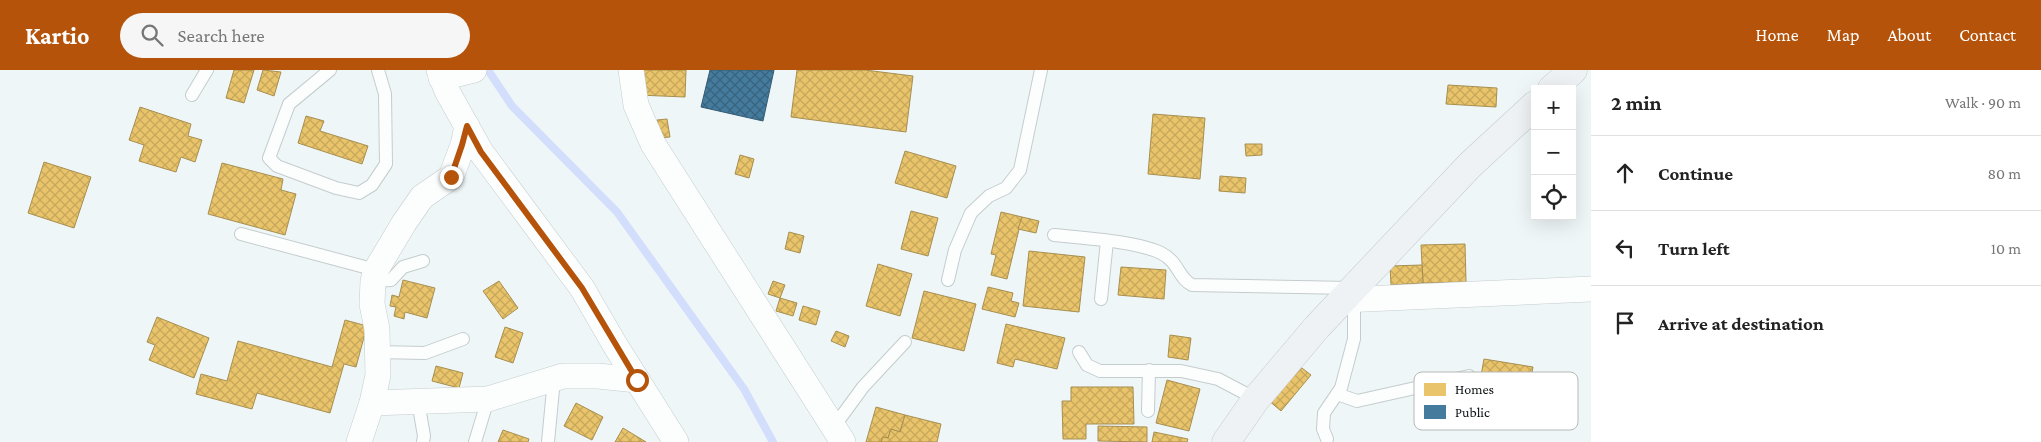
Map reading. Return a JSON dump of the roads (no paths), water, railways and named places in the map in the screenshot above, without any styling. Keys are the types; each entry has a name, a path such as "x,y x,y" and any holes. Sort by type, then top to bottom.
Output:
{"main road":[{"path":"1556,85 1573,70"},
{"path":"1229,440 1256,399 1317,327 1350,296 1470,165 1531,109"}],"street":[{"path":"631,70 636,104 653,144 838,435"},
{"path":"455,73 467,126 481,152 582,288 676,442"},
{"path":"359,442 372,403 378,375 377,330 372,304 375,275 404,223 422,198 451,177 467,126"},
{"path":"1350,296 1591,289"},
{"path":"372,403 488,399 563,376 598,376 637,380"}],"lane":[{"path":"192,95 207,70"},
{"path":"330,70 289,104 269,158 277,166 336,188 359,193 372,185 386,164 385,94 378,70"},
{"path":"948,280 955,250 971,213 989,196 1006,188 1020,170 1041,70"},
{"path":"241,234 391,280 403,267 423,261"},
{"path":"1054,234 1138,246 1161,253 1175,263 1185,282 1192,285 1350,296 1354,338 1341,388 1324,413 1323,429 1327,439"},
{"path":"1101,300 1108,242"},
{"path":"376,352 425,353 463,339"},
{"path":"838,435 863,386 904,342"},
{"path":"1079,352 1087,365 1100,371 1181,371 1218,379 1256,399"},
{"path":"1148,411 1149,370"},
{"path":"548,442 554,379"},
{"path":"1337,394 1357,401 1414,388"},
{"path":"475,442 488,399"},
{"path":"418,401 424,436 423,442"}],"waterway":[{"path":"488,70 512,106 617,212 744,389 773,442"}]}
